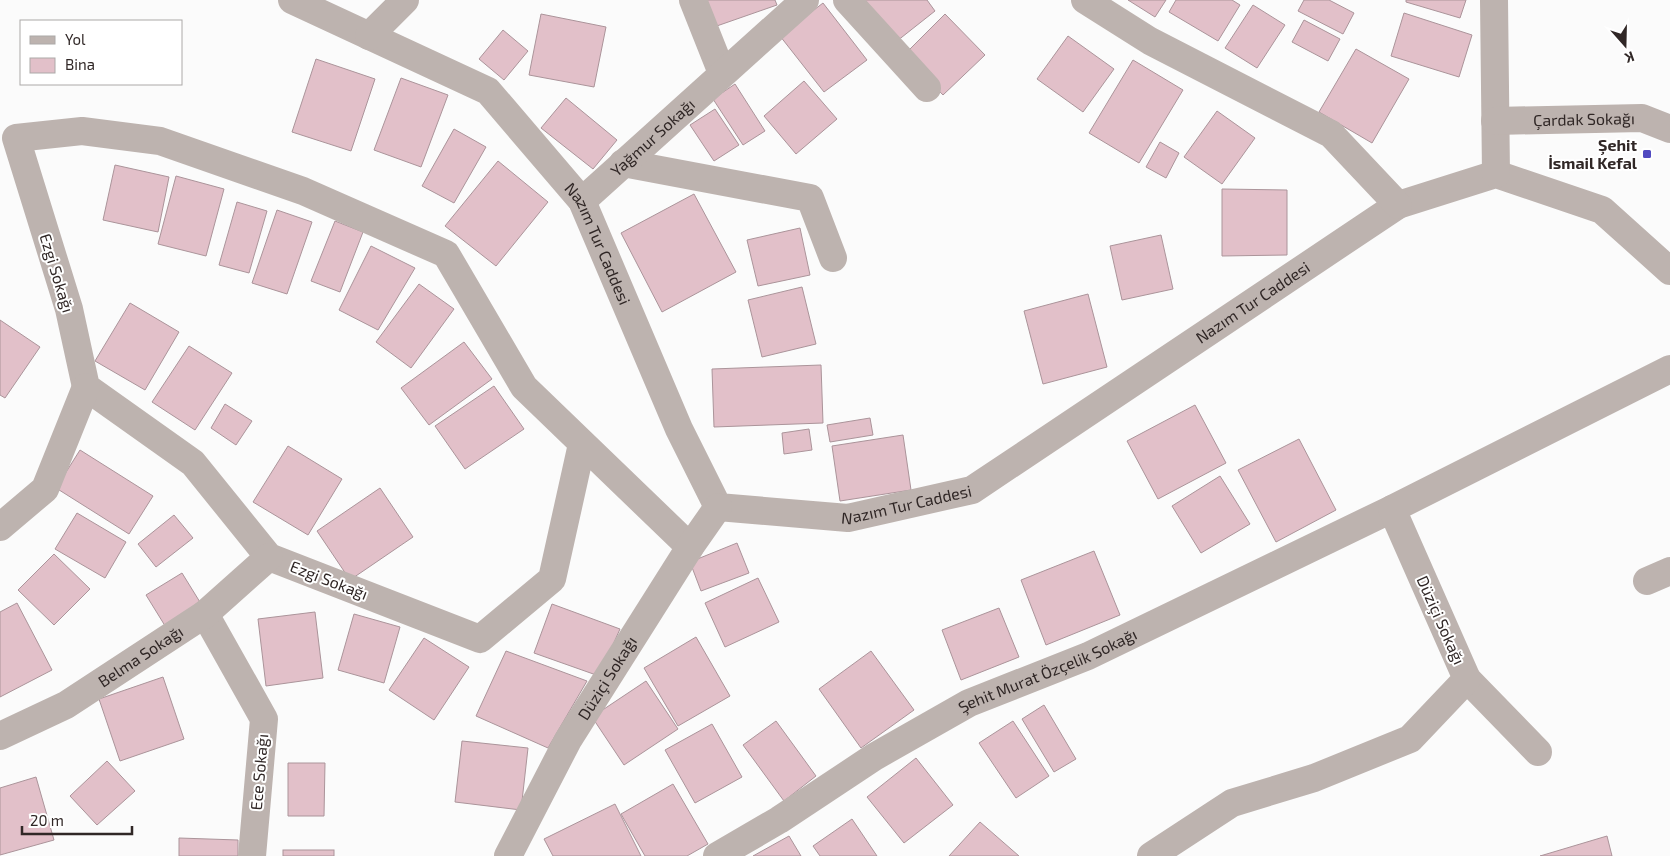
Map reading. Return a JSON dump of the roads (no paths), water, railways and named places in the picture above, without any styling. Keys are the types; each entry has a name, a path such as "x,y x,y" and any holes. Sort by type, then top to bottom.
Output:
{"street":[{"name":"Nazım Tur Caddesi","path":"292,0 488,91 582,201 679,429 718,507 848,518 972,490 1398,205 1496,174"},
{"path":"369,36 404,0"},
{"path":"693,0 722,74"},
{"name":"Yağmur Sokağı","path":"582,201 805,0"},
{"path":"847,0 928,88"},
{"path":"1086,0 1150,41 1331,134 1398,205"},
{"path":"1494,0 1496,174 1602,210 1670,271"},
{"name":"Çardak Sokağı","path":"1495,121 1642,118 1670,129"},
{"name":"Ezgi Sokağı","path":"582,444 552,579 480,639 269,557 193,464 86,387 69,309 16,138 82,131 160,140 303,191 446,254 524,387 690,547"},
{"path":"623,164 810,198 833,258"},
{"path":"1392,509 1670,369"},
{"path":"0,527 45,489 86,387"},
{"name":"Düziçi Sokağı","path":"508,856 568,740 690,547 718,507"},
{"name":"Düziçi Sokağı","path":"1151,856 1232,803 1314,778 1410,739 1467,679 1392,509"},
{"name":"Şehit Murat Özçelik Sokağı","path":"717,856 779,820 874,757 969,703 1088,656 1392,509"},
{"name":"Belma Sokağı","path":"0,736 66,705 204,614 269,557"},
{"name":"Ece Sokağı","path":"204,614 264,719 252,856"},
{"path":"1467,679 1538,752"}],"place":[{"name":"Şehit İsmail Kefal","path":"1647,154"}]}
